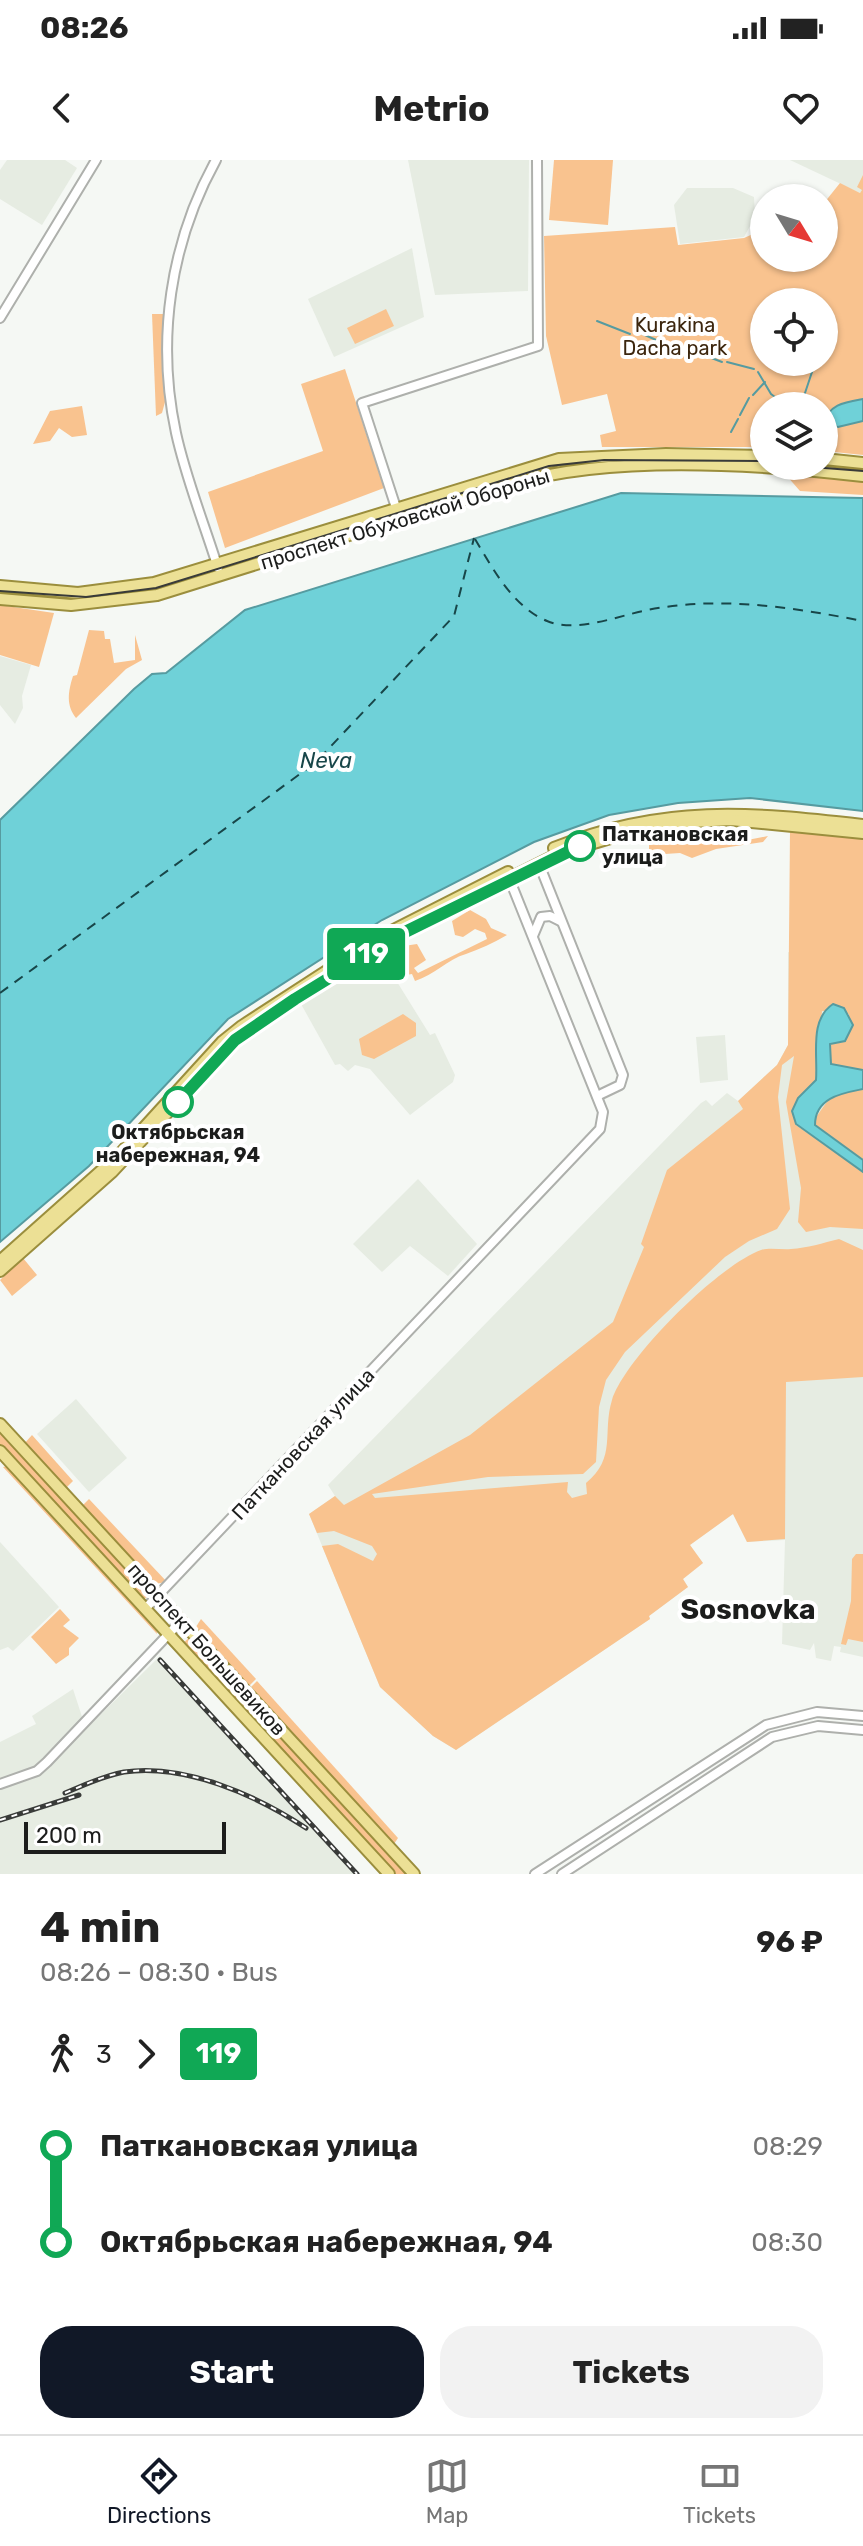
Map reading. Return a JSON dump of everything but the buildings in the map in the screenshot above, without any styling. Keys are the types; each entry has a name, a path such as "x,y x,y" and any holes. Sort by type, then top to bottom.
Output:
{"main road":[{"name":"проспект Обуховской Обороны","path":"0,586 56,592 108,591 154,583 559,459 635,454 750,456"},
{"path":"838,460 863,463"},
{"name":"проспект Обуховской Обороны","path":"0,599 84,605 157,595 537,477 568,471 713,467 863,476"},
{"path":"0,1271 112,1172 235,1040 370,952 587,835 675,817 757,813 863,825"},
{"path":"0,1261 120,1154 222,1042 385,934 508,876 599,840 692,822 757,821 863,833"},
{"name":"проспект Большевиков","path":"0,1424 414,1874"},
{"name":"проспект Большевиков","path":"0,1451 389,1874"}],"street":[{"path":"0,318 96,160"},
{"path":"216,160 198,196 177,258 168,356 175,431 220,576"},
{"path":"400,520 362,403 538,346 537,160"},
{"path":"539,864 623,1075 620,1085 597,1096"},
{"name":"Паткановская улица","path":"145,1609 600,1129 604,1118 597,1096 508,876"},
{"path":"532,937 541,917 550,916 561,922"},
{"path":"0,1784 37,1771 47,1762 181,1621"},
{"path":"535,1874 766,1725 817,1712 863,1716"},
{"path":"562,1874 772,1737 818,1726 863,1730"}],"shaded area":[{"path":"7,160 65,160 77,168 42,225 0,199 0,170"},
{"path":"408,160 529,160 528,291 435,295"},
{"path":"790,160 863,160 863,189 860,193"},
{"path":"687,188 733,188 750,195 750,226 744,237 680,244 674,205"},
{"path":"412,248 424,317 334,357 308,299"},
{"path":"0,656 31,665 22,696 23,708 15,724 0,705"},
{"path":"788,952 863,965 863,1657 840,1652 841,1647 834,1646 831,1661 816,1658 814,1643 810,1650 782,1644 785,1540 747,1542 733,1514 690,1545 703,1563 683,1579 688,1587 649,1616 650,1619 456,1750 433,1736 380,1687 309,1514 335,1496 328,1485 701,1103 706,1100 712,1106 727,1093 738,1101 777,1065 788,1045"},
{"path":"381,956 430,1035 435,1033 455,1075 453,1082 410,1115 370,1069 355,1065 348,1071 340,1064 335,1065 301,1004"},
{"path":"725,1035 728,1080 700,1083 696,1037"},
{"path":"418,1179 477,1244 448,1276 410,1246 382,1272 353,1244"},
{"path":"76,1399 127,1458 89,1492 37,1434"},
{"path":"0,1542 59,1607 13,1651 8,1647 0,1650"},
{"path":"160,1656 359,1874 0,1874 0,1742 36,1724 32,1716 73,1689 86,1729"}],"green space":[{"path":"554,160 613,160 608,225 549,220"},
{"name":"Kurakina Dacha park","path":"863,175 863,399 844,403 838,408 838,392 750,392 750,447 602,447 600,435 616,431 607,394 562,405 546,336 544,236 675,227 678,245 750,235 750,272 838,272 838,186 840,183 860,193 862,190 857,187"},
{"path":"386,309 394,326 355,344 347,328"},
{"path":"152,314 163,314 165,402 162,413 156,416"},
{"path":"345,369 384,488 225,548 208,492 323,451 301,384"},
{"path":"82,406 87,435 72,437 59,428 50,441 33,444 50,411"},
{"path":"863,421 863,455 838,452 838,427"},
{"path":"790,480 863,481 863,495 800,491"},
{"path":"0,605 54,613 39,667 0,655"},
{"path":"89,630 104,631 105,639 110,639 114,663 135,660 135,635 142,660 126,669 76,718 69,703 69,693"},
{"path":"790,831 863,838 863,1070 831,1065 830,1044 845,1041 849,1014 822,1011 816,1080 798,1098 796,1125 863,1172 863,1229 830,1227 806,1232 798,1222 801,1188 786,1102 794,1056 782,1065 778,1097 790,1209 777,1229 749,1241 725,1257 625,1352 606,1380 599,1407 596,1462 583,1474 488,1477 372,1494 375,1498 568,1482 567,1492 572,1498 587,1494 586,1483 596,1474 605,1454 612,1400 635,1361 699,1293 743,1259 764,1249 797,1248 839,1239 863,1250 863,1377 786,1382 785,1539 747,1542 733,1514 690,1545 703,1563 683,1579 688,1587 649,1616 650,1619 456,1750 433,1736 380,1687 322,1546 338,1544 373,1561 377,1554 372,1546 334,1531 317,1533 309,1514 335,1496 344,1505 470,1435 613,1322 644,1247 641,1244 667,1170 743,1109 738,1101 777,1065 788,1045"},
{"path":"701,832 715,833 727,844 768,836 763,842 716,849 692,858 680,853 665,854 659,861 649,863 649,844"},
{"path":"470,910 486,919 491,928 507,935 453,959 415,981 412,974 400,976 394,969 404,946 417,944 426,960 414,968 418,973 487,939 485,933 475,929 463,937 455,935 452,921"},
{"path":"403,1014 416,1023 416,1036 374,1059 362,1055 359,1039"},
{"path":"863,1089 863,1160 815,1125 814,1120 831,1096"},
{"path":"23,1258 37,1275 12,1296 0,1280"},
{"path":"0,1429 150,1594 148,1597 142,1599 0,1445"},
{"path":"32,1435 73,1481 67,1487 24,1444"},
{"path":"8,1466 156,1627 157,1634 3,1467"},
{"path":"89,1499 167,1582 154,1584 82,1506"},
{"path":"856,1554 863,1554 863,1642 848,1639 846,1645 841,1644 851,1601 852,1559"},
{"path":"60,1609 70,1620 63,1626 79,1638 69,1648 69,1655 56,1664 31,1637"},
{"path":"201,1619 256,1679 247,1688 194,1630"},
{"path":"190,1637 406,1874 396,1874 183,1643"},
{"path":"257,1681 398,1838 394,1844 265,1706 251,1687"}],"water":[{"path":"863,399 863,421 838,427 838,406"},
{"name":"Neva","path":"621,493 863,498 863,811 750,798 678,803 609,815 534,842 382,920 228,1019 89,1166 0,1242 0,820 134,689 152,674 166,673 245,610"},
{"path":"833,1004 844,1008 853,1025 845,1041 830,1044 831,1064 863,1070 863,1089 825,1102 816,1116 815,1125 863,1160 863,1172 796,1124 792,1111 798,1098 816,1080 816,1038 820,1019"}],"waterway":[{"path":"597,321 630,334"},
{"path":"638,332 663,343"},
{"path":"688,349 722,362"},
{"path":"672,352 682,350"},
{"path":"727,362 750,368"},
{"path":"760,376 770,392"},
{"path":"805,392 811,376"},
{"path":"756,392 765,382"},
{"path":"740,415 749,398"},
{"path":"731,432 738,419"}],"ferry route":[{"path":"0,993 315,763 454,616 474,538"},
{"path":"475,539 514,597 535,615 558,624 582,625 670,606 726,603 781,607 863,621"}],"tram line":[{"path":"0,591 86,597 156,588 549,466 604,460 750,461"},
{"path":"838,469 863,471"}],"railway":[{"path":"160,1660 357,1874"},
{"path":"65,1793 124,1772 171,1772 242,1793 306,1828"},
{"path":"0,1820 79,1795"}],"bus line":[{"name":"119","path":"178,1102 235,1040 295,999 399,935 560,853 580,846"}],"place":[{"name":"Паткановская улица","path":"580,846"},
{"name":"Октябрьская набережная, 94","path":"178,1102"}],"district":[{"name":"Sosnovka","path":"748,1609"}]}
